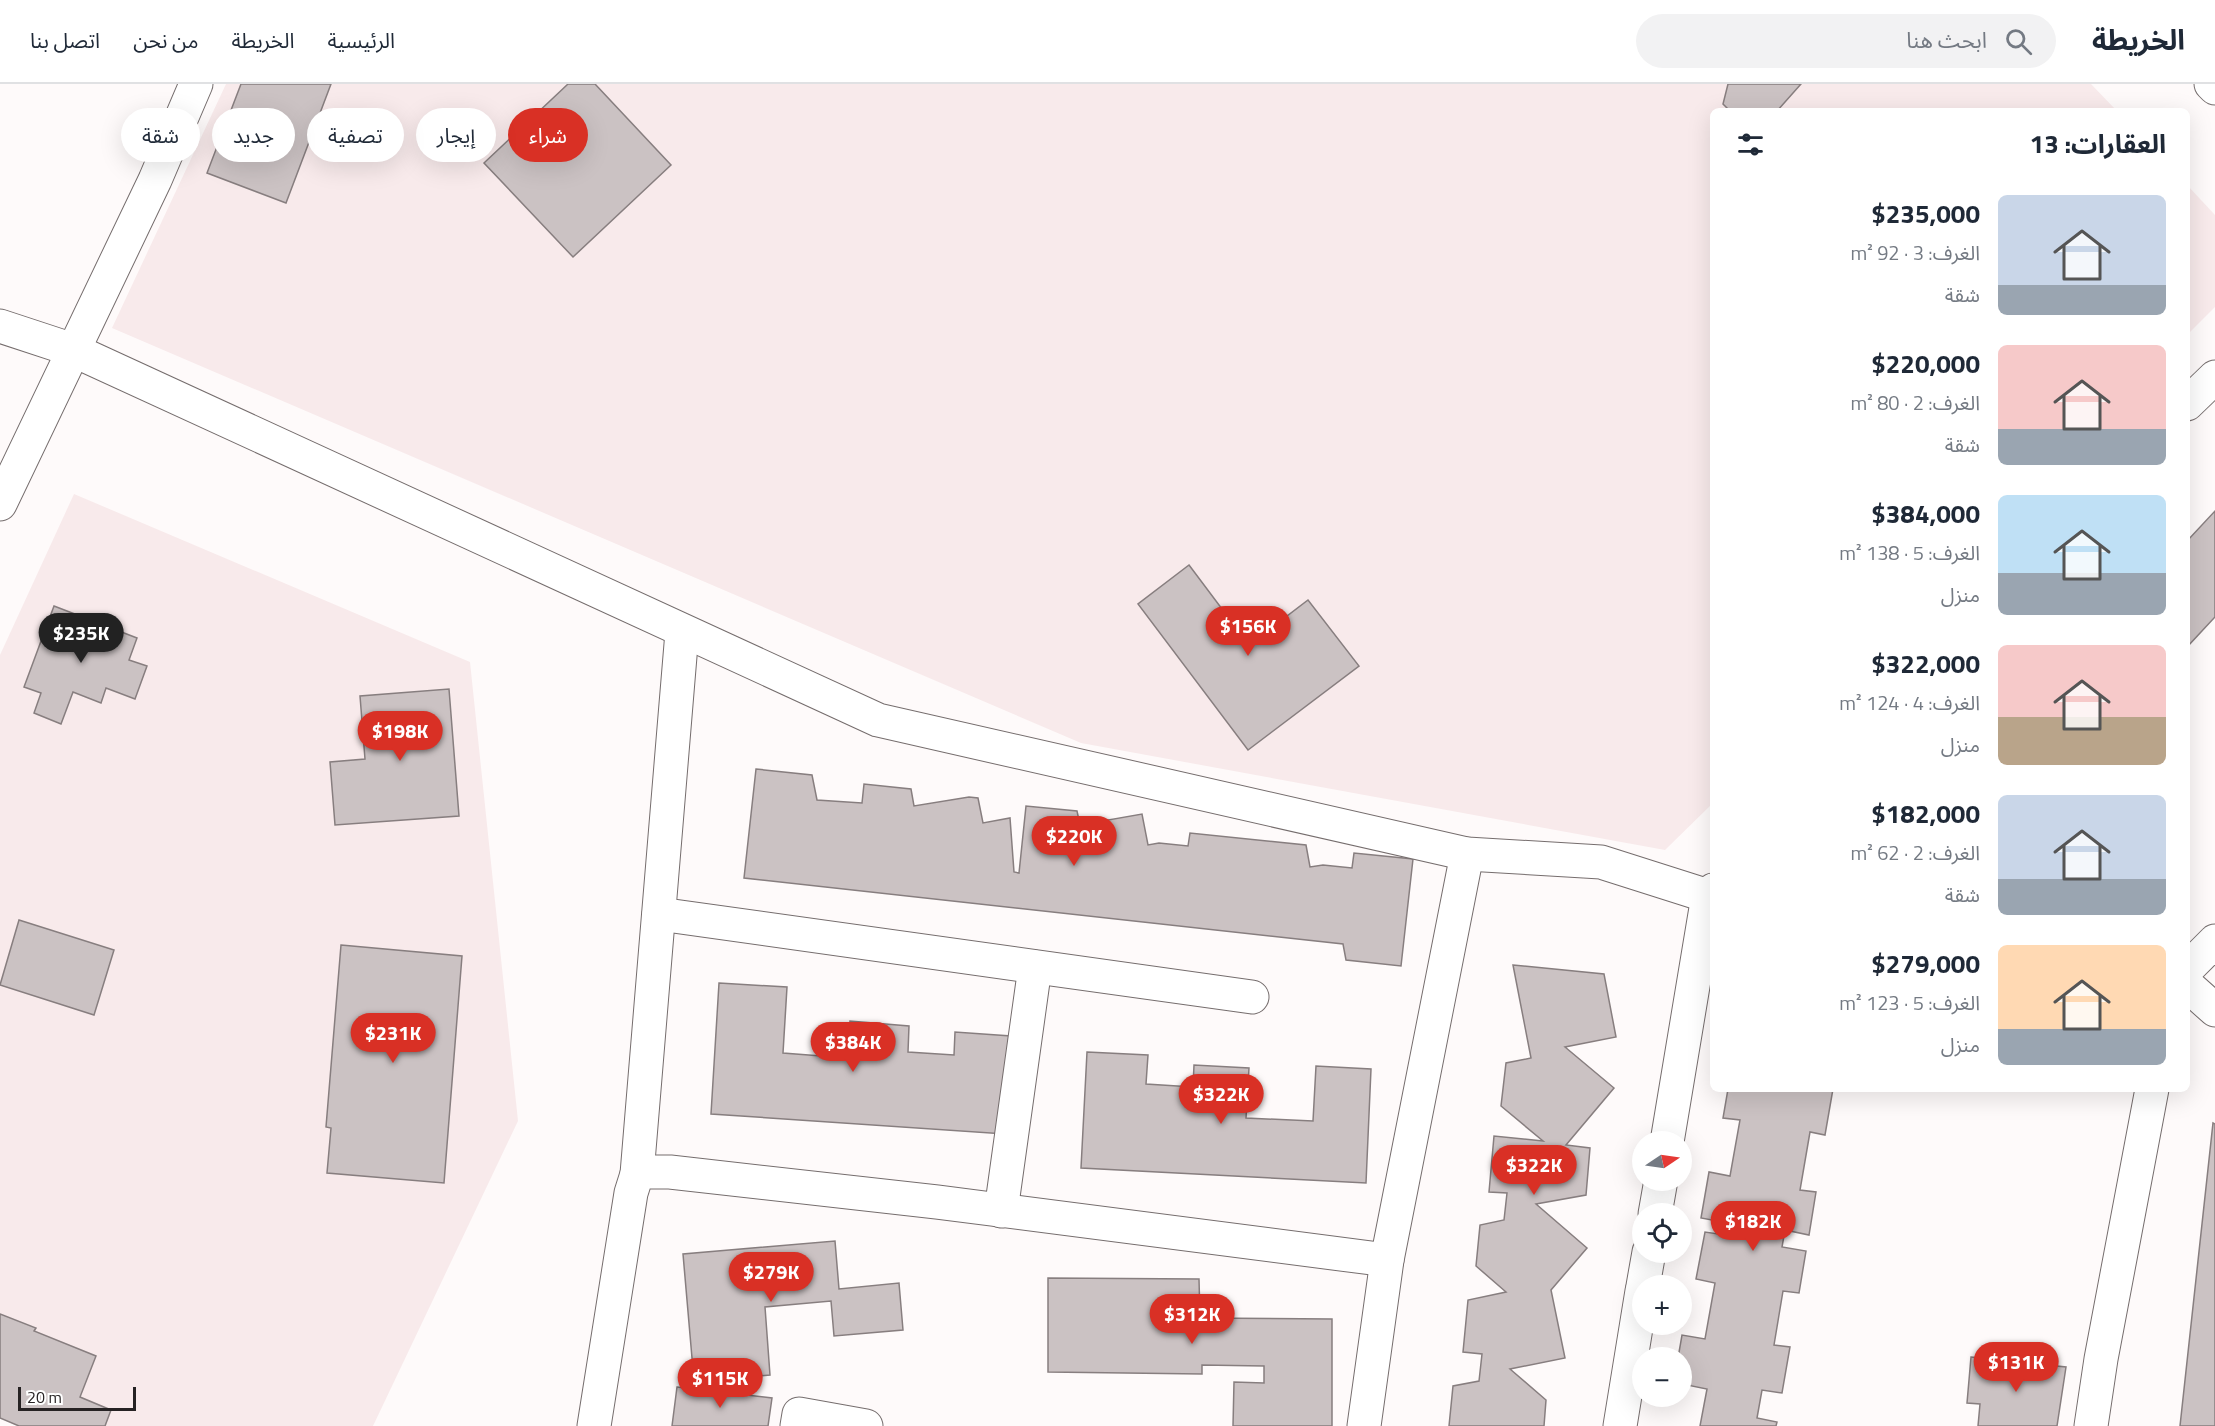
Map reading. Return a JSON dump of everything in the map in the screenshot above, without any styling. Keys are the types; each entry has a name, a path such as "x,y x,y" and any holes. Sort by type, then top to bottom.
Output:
{"street":[{"path":"0,504 155,180 196,84"},
{"path":"2211,84 2215,88"},
{"path":"0,326 73,350 682,632 878,720 1467,854 1601,862 1710,894"},
{"path":"2190,401 2215,377"},
{"path":"594,1426 631,1193 637,1174 682,632"},
{"path":"1365,1426 1387,1260 1467,854"},
{"path":"1669,1131 1710,900"},
{"path":"659,914 1252,997"},
{"path":"2190,966 2215,941"},
{"path":"1001,1210 1035,967"},
{"path":"2190,988 2215,1010"},
{"path":"2091,1426 2100,1359 2151,1092"},
{"path":"637,1174 670,1172 1001,1210 1387,1260"},
{"path":"1620,1426 1635,1335"},
{"path":"797,1426 799,1414 866,1426"}],"shaded area":[{"path":"226,84 2091,84 2114,108 1710,108 1710,806 1665,850 1081,743 112,328 190,162 200,162 200,140 212,114 212,162 295,162 295,108 215,108"},
{"path":"2190,188 2215,215 2215,307 2190,332"},
{"path":"74,494 470,662 518,1121 373,1426 79,1426 0,1393 0,655"}],"building":[{"path":"241,84 331,84 322,108 307,108 307,147 286,203 207,173 212,160 212,162 295,162 295,108 232,108"},
{"path":"568,84 595,84 671,165 573,257 484,163 496,162 496,152 508,140 508,162 588,162 588,108 542,108"},
{"path":"1728,84 1801,84 1780,108 1727,108 1723,104"},
{"path":"2215,511 2215,617 2190,644 2190,538"},
{"path":"1189,565 1249,645 1308,600 1359,666 1248,750 1138,604"},
{"path":"54,606 137,638 129,660 147,666 135,699 106,688 101,703 73,692 61,724 34,713 41,693 24,687"},
{"path":"449,689 459,816 335,825 330,762 365,759 360,696"},
{"path":"756,769 812,775 817,800 862,803 864,784 911,789 914,806 969,797 978,798 983,823 1010,818 1014,872 1019,873 1026,806 1077,811 1080,825 1142,814 1148,845 1159,843 1188,846 1190,833 1306,845 1310,867 1323,865 1352,868 1354,853 1413,859 1401,966 1346,960 1343,944 744,878"},
{"path":"19,920 114,950 94,1015 0,985"},
{"path":"341,945 462,956 444,1183 327,1173 331,1128 326,1127"},
{"path":"1513,965 1604,974 1616,1037 1565,1047 1614,1088 1566,1145 1590,1148 1586,1195 1536,1204 1587,1248 1551,1290 1565,1358 1510,1369 1546,1400 1544,1426 1449,1426 1453,1386 1479,1381 1482,1354 1463,1352 1468,1300 1506,1292 1476,1266 1480,1225 1504,1220 1507,1193 1489,1192 1494,1136 1543,1141 1501,1106 1506,1063 1531,1058"},
{"path":"719,983 787,987 783,1053 847,1058 850,1021 909,1026 908,1052 954,1055 955,1032 1011,1036 1005,1134 711,1114"},
{"path":"1087,1052 1148,1055 1146,1084 1193,1087 1194,1065 1249,1068 1246,1118 1313,1121 1316,1066 1371,1069 1366,1183 1081,1168"},
{"path":"1727,1092 1832,1092 1825,1135 1810,1132 1800,1190 1816,1192 1809,1235 1785,1230 1782,1247 1806,1251 1799,1293 1783,1291 1774,1345 1790,1347 1782,1393 1762,1390 1757,1418 1777,1422 1776,1426 1700,1426 1707,1389 1692,1386 1692,1347 1680,1347 1682,1335 1705,1339 1715,1283 1696,1279 1705,1232 1725,1235 1728,1223 1701,1218 1709,1172 1730,1176 1740,1120 1723,1118"},
{"path":"2213,1123 2215,1124 2215,1426 2180,1426"},
{"path":"835,1241 839,1289 899,1283 903,1330 834,1336 831,1301 765,1307 770,1375 694,1381 683,1254"},
{"path":"1048,1278 1199,1279 1200,1318 1332,1319 1332,1426 1233,1426 1234,1382 1264,1383 1264,1366 1202,1365 1202,1374 1048,1372"},
{"path":"0,1314 36,1328 34,1331 96,1356 80,1397 111,1410 105,1426 19,1426 0,1418"},
{"path":"1971,1357 2066,1367 2057,1426 1978,1426 1980,1404 1967,1403"},
{"path":"677,1387 772,1398 768,1426 672,1426"}]}
